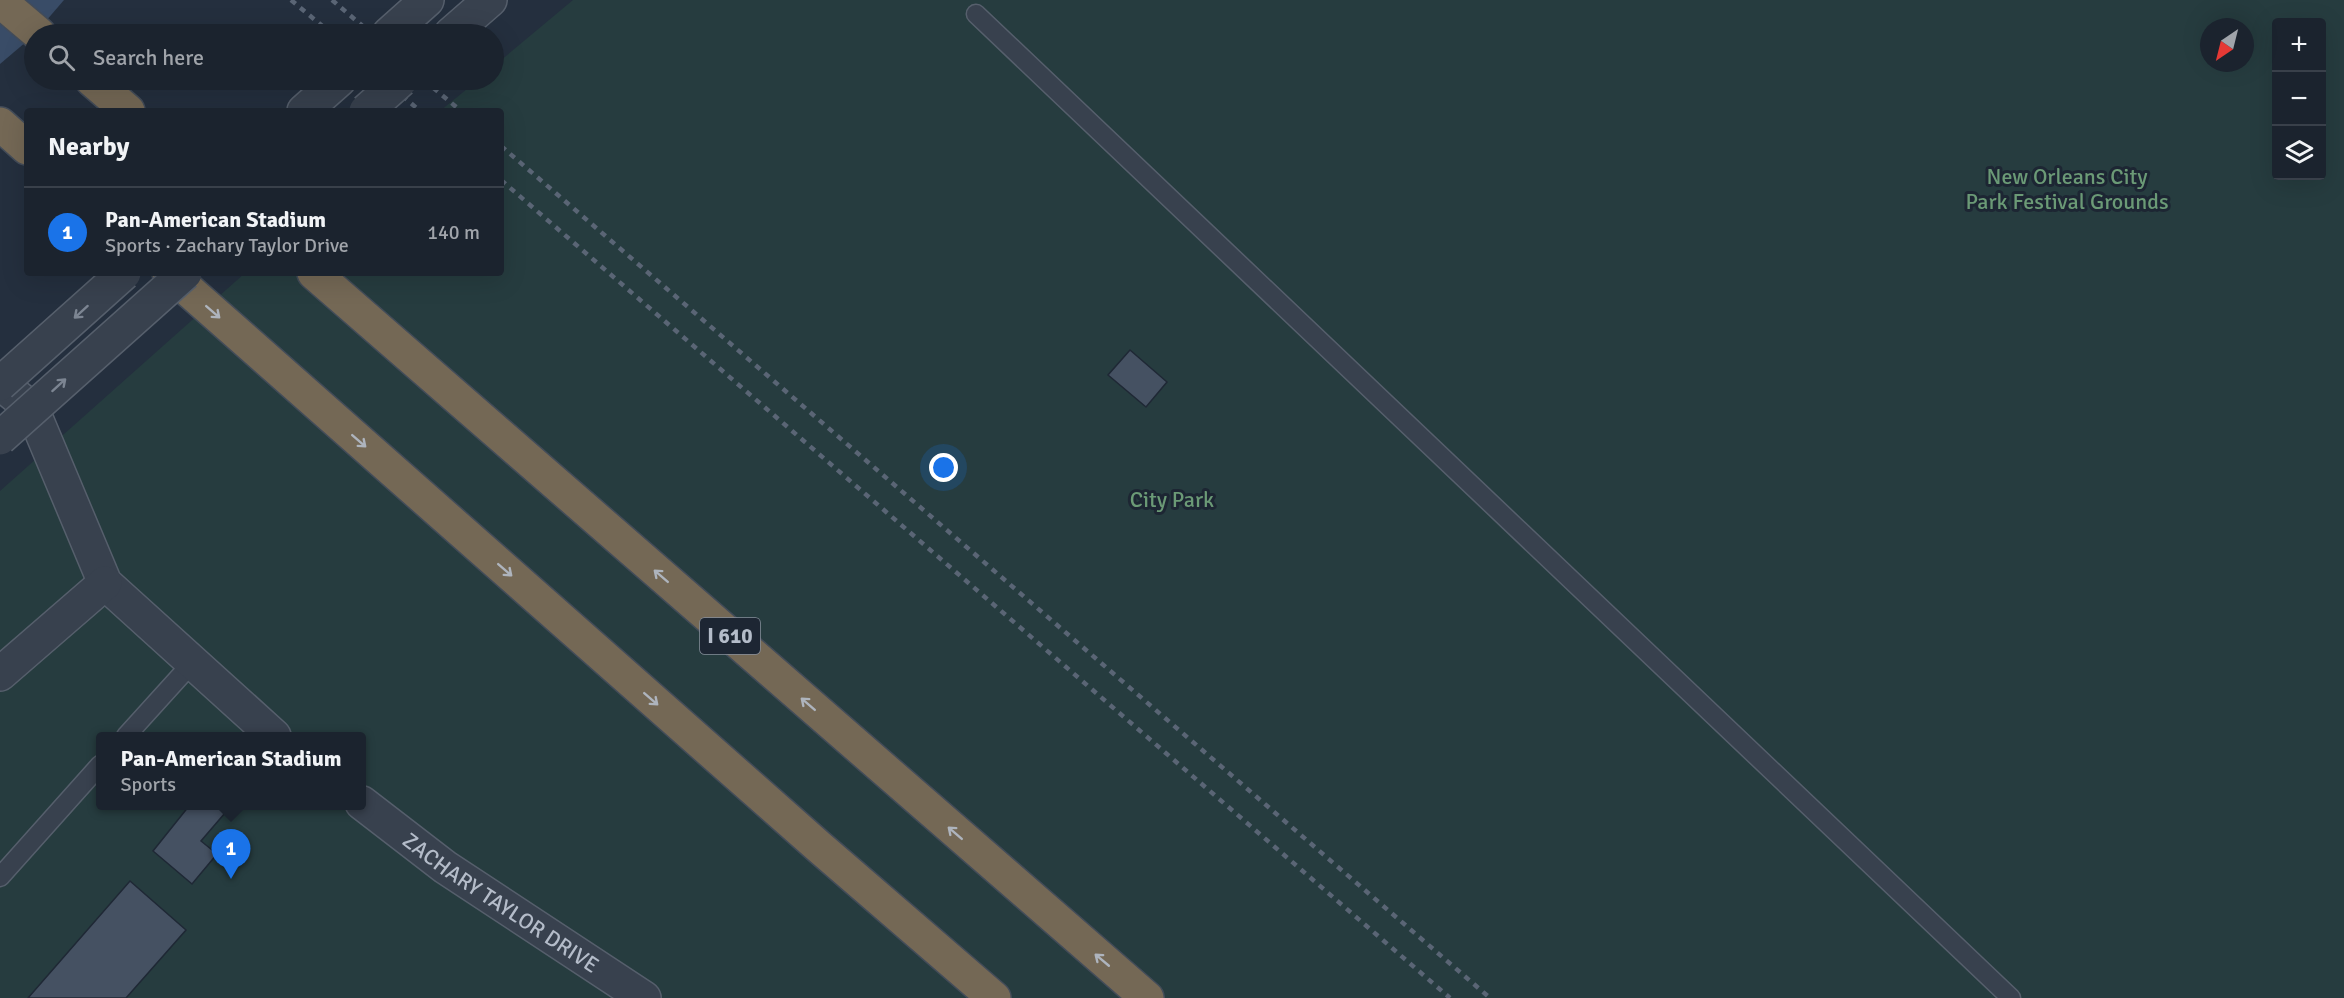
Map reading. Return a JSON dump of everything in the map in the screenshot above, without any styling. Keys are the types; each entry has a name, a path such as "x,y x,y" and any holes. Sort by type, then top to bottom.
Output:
{"highway":[{"path":"0,1 27,24"},
{"path":"104,90 125,108"},
{"path":"172,276 818,846 994,998"},
{"name":"I 610","path":"317,276 1147,998"}],"street":[{"path":"399,24 427,0"},
{"path":"462,24 490,0"},
{"path":"307,108 328,90"},
{"path":"369,108 390,90"},
{"path":"121,276 0,384 32,409 105,583 270,732"},
{"path":"0,438 182,276"},
{"path":"0,674 105,583"},
{"name":"ZACHARY TAYLOR DRIVE","path":"366,806 445,867 644,998"}],"lane":[{"path":"976,14 2011,998"},
{"path":"130,732 193,662"},
{"path":"0,877 96,769"}],"green space":[{"name":"City Park","path":"573,0 2344,0 2344,998 0,998 0,491 242,276 504,276 504,108 444,108 466,90 504,90 504,58"}],"water":[{"path":"0,0 64,0 43,24 24,24 24,44 0,64"}],"building":[{"path":"1130,350 1167,382 1146,407 1108,375"},
{"path":"186,810 222,810 225,813 201,841 217,854 192,884 153,851"},
{"path":"130,881 186,930 126,998 28,998"}],"railway":[{"path":"291,0 320,24"},
{"path":"332,0 360,24"},
{"path":"396,90 417,108"},
{"path":"436,90 457,108"},
{"path":"504,149 1490,998"},
{"path":"504,183 1450,998"}],"place":[{"name":"Pan-American Stadium","path":"231,879"}],"park label":[{"name":"New Orleans City Park Festival Grounds","path":"2067,188"}]}
